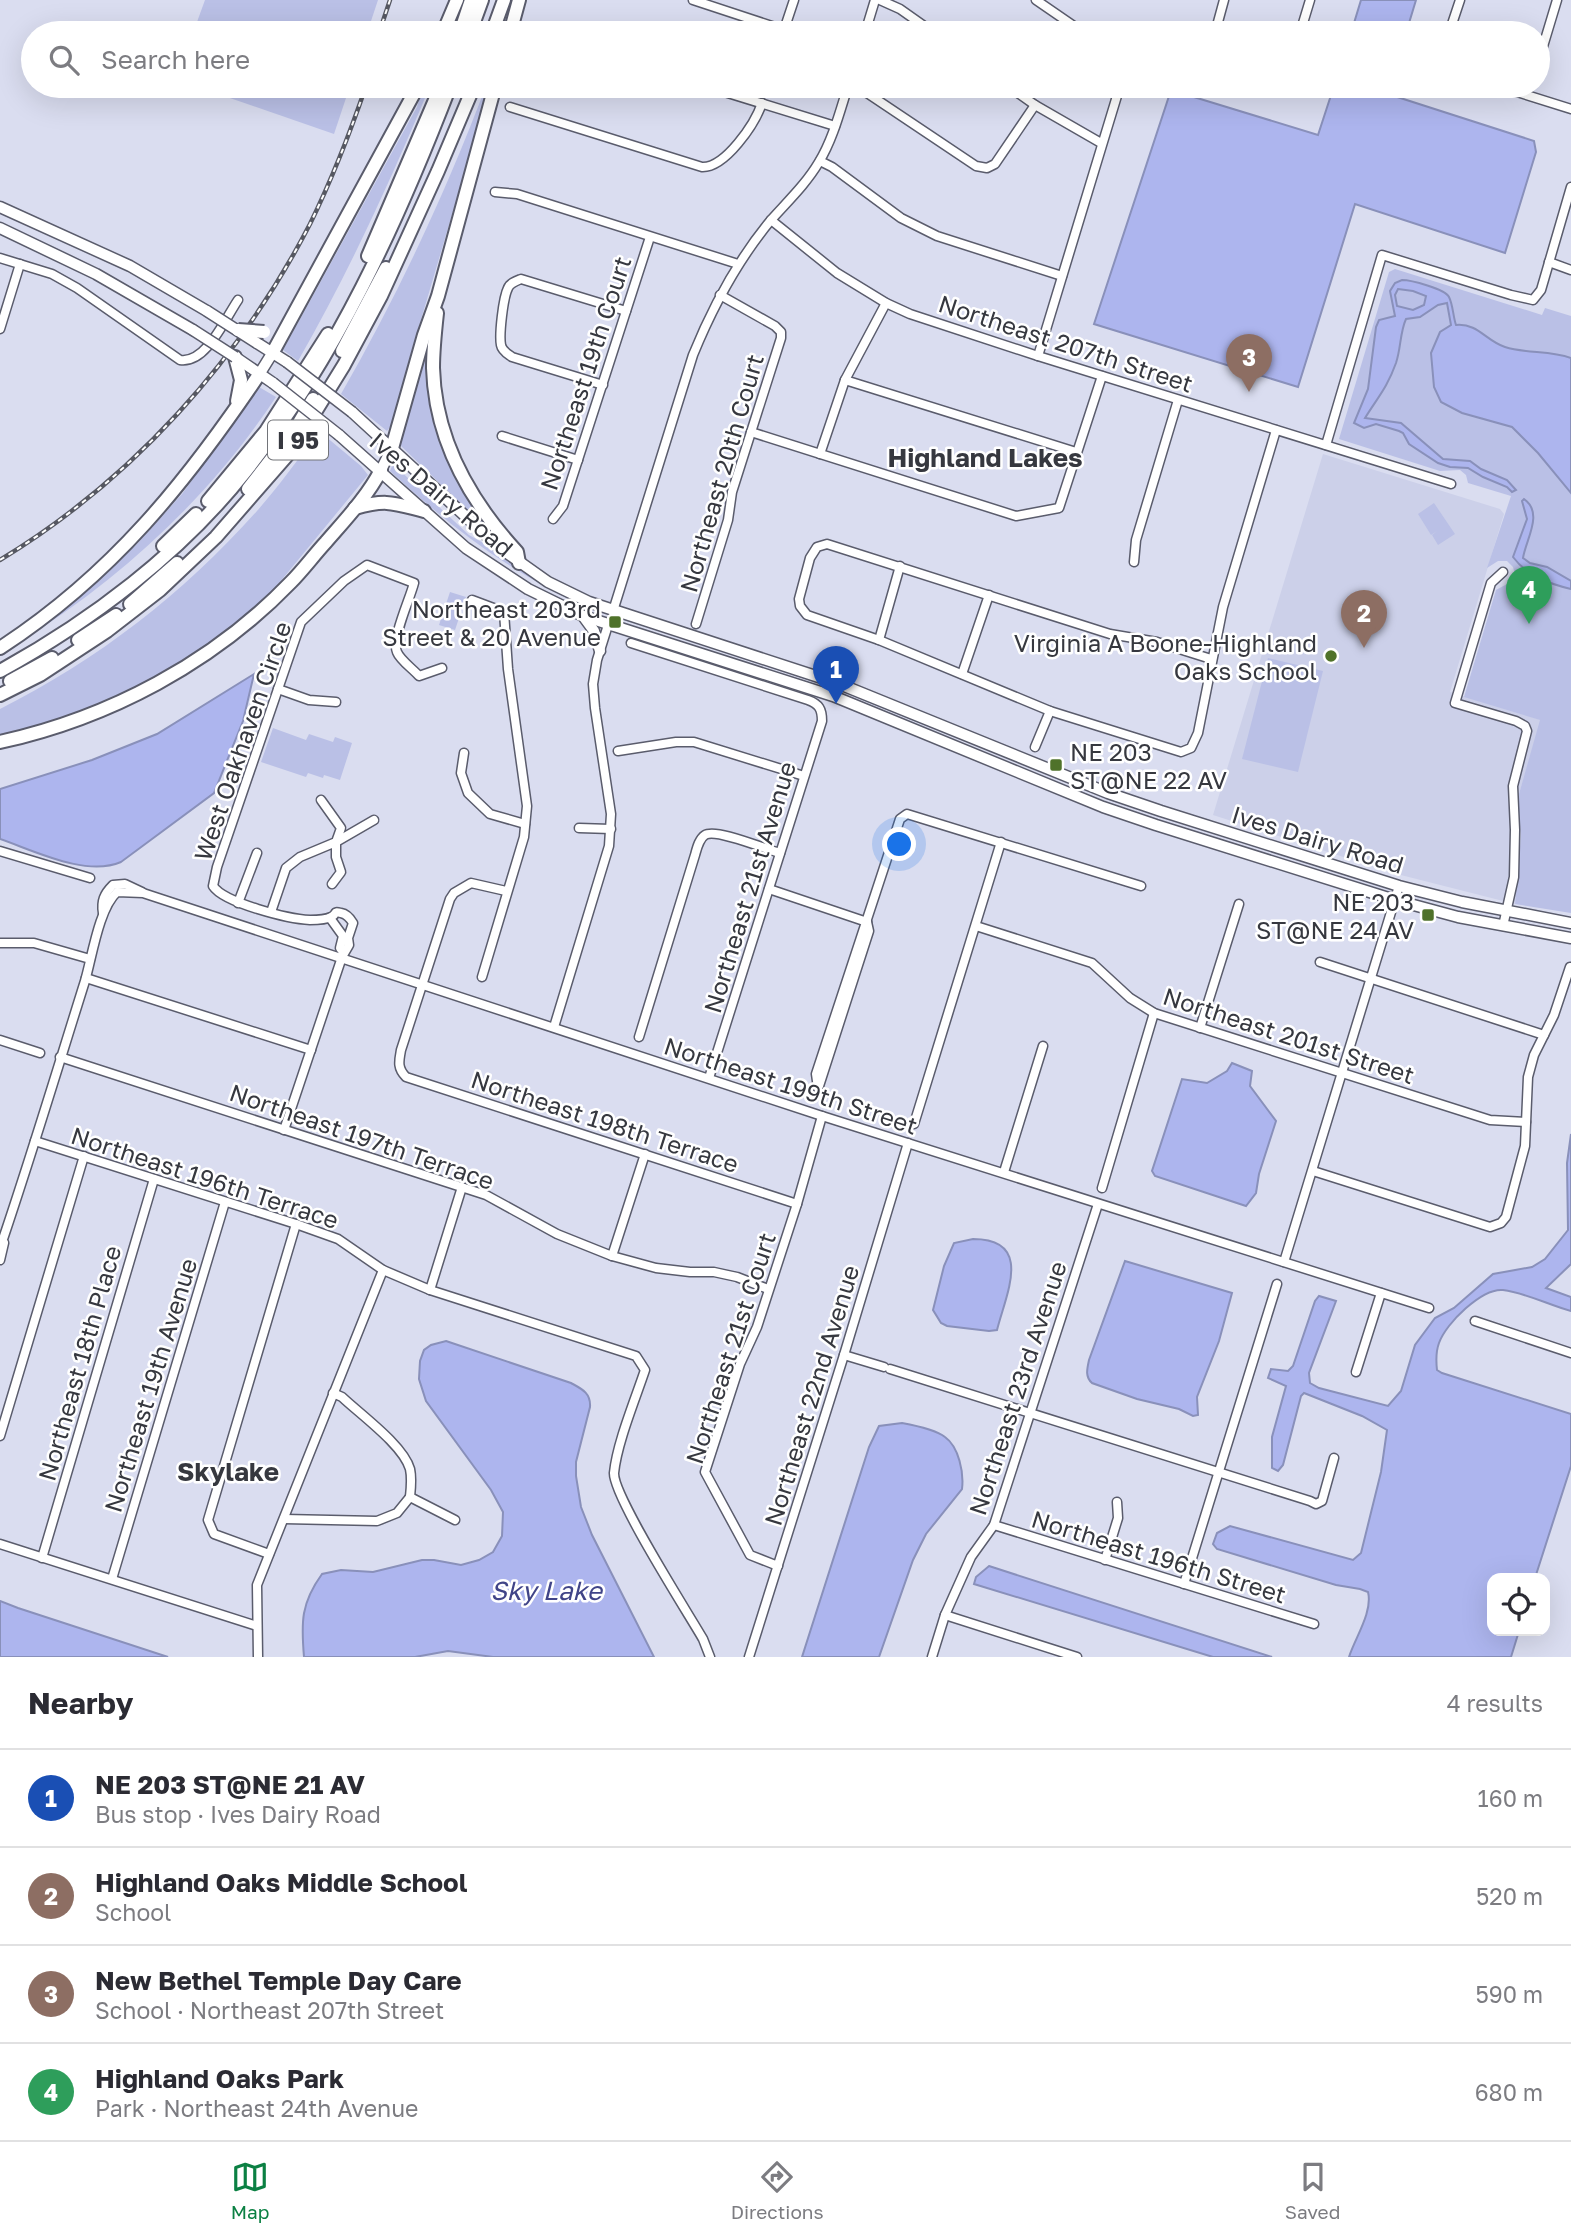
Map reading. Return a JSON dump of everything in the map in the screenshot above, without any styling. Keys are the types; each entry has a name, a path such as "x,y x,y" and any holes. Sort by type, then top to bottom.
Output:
{"highway":[{"path":"448,21 457,0"},
{"path":"464,21 471,0"},
{"path":"474,21 482,0"},
{"path":"489,21 496,0"},
{"path":"496,21 504,0"},
{"path":"513,21 519,0"},
{"path":"273,352 411,98"},
{"name":"I 95","path":"0,662 86,610 150,559 204,506 266,431 326,337 369,255 436,98"},
{"path":"0,671 65,633 112,599 184,538 243,475 284,422 345,320 382,246 445,98"},
{"path":"0,687 45,662 121,611 190,552 243,496 297,425 336,364 399,242 460,98"},
{"name":"I 95","path":"0,695 40,675 107,631 160,590 216,537 291,451 344,365 382,296 469,98"},
{"path":"392,448 424,335 439,296 492,98"},
{"path":"439,296 433,367 442,426 465,483 496,528 517,552 519,563"},
{"path":"238,330 261,337 290,319"},
{"path":"235,406 240,392 239,359"},
{"path":"0,648 50,614 121,551 160,509 260,373"},
{"path":"0,742 59,726 105,709 156,684 194,660 275,598 355,508 381,470"},
{"path":"355,508 392,502 424,511"}],"main road":[{"path":"0,207 131,266 238,330"},
{"name":"Ives Dairy Road","path":"0,228 96,274 239,359 339,435 485,562 528,589 583,616 832,696 1103,807 1395,900 1458,917 1571,938"},
{"name":"Ives Dairy Road","path":"261,337 273,352 352,412 500,548 558,588 613,611 837,683 1108,793 1399,887 1571,923"},
{"path":"260,373 273,352"},
{"path":"381,470 392,448"},
{"path":"608,625 613,611"},
{"path":"583,616 594,631 600,651"}],"street":[{"path":"693,0 752,21"},
{"path":"787,21 794,0"},
{"path":"869,21 878,0 900,9 917,21"},
{"path":"1036,0 1067,21"},
{"path":"1218,21 1224,0"},
{"path":"1304,21 1310,0"},
{"path":"1453,21 1460,0"},
{"path":"1550,23 1557,0"},
{"path":"745,98 835,126"},
{"path":"613,611 693,355 720,295 738,264 820,161 844,98"},
{"path":"874,98 976,166 987,168 995,164 1035,105"},
{"path":"1025,98 1101,143"},
{"path":"1038,356 1116,98"},
{"path":"1537,98 1571,109"},
{"path":"510,107 689,164 710,168 738,142 762,103"},
{"path":"820,161 901,218 937,236 1062,276"},
{"path":"1326,445 1382,255 1533,300 1541,290 1571,187"},
{"path":"495,192 517,194 738,264"},
{"name":"Northeast 207th Street","path":"771,220 837,273 886,303 948,327 1038,356 1451,484"},
{"name":"Northeast 19th Court","path":"553,519 563,506 650,237"},
{"path":"0,258 52,274 77,288 180,360 187,362 198,357 210,343 238,300"},
{"path":"1549,262 1571,270"},
{"path":"0,329 20,264"},
{"path":"603,385 512,357 504,351 501,345 502,321 508,288 513,281 521,279 626,311"},
{"name":"Northeast 20th Court","path":"696,624 728,520 732,492 781,332 720,295"},
{"path":"820,454 845,380 886,303"},
{"path":"751,432 1016,516 1059,508 1102,376"},
{"path":"845,380 1076,452"},
{"path":"1134,562 1136,540 1178,400"},
{"path":"1212,659 1157,642 1110,634 827,544 817,547 810,558 799,599 800,606 807,615 879,640 1050,711 1181,752 1191,748 1199,733 1223,607 1276,430"},
{"path":"502,436 578,460"},
{"name":"West Oakhaven Circle","path":"345,951 353,923 349,916 335,913 330,918 313,920 292,918 238,903 218,894 213,887 221,855 301,622 344,581 367,565 414,583 408,607 394,639 397,654 419,676 442,668"},
{"path":"879,640 900,566"},
{"path":"1503,572 1491,583 1455,703 1517,721 1528,731 1513,786 1514,877 1503,926"},
{"path":"962,674 989,595"},
{"path":"472,600 504,612 516,734 527,807 524,836 482,976"},
{"path":"554,1027 610,846 609,793 595,708 594,671 608,625"},
{"name":"Northeast 21st Avenue","path":"631,643 808,700 820,708 822,721 709,1079"},
{"path":"278,689 309,700 336,702"},
{"path":"1035,747 1050,711"},
{"path":"618,751 668,743 694,743 804,776"},
{"path":"464,753 461,773 468,793 490,814 525,824"},
{"path":"321,800 341,828 336,842 336,857 341,872 332,884"},
{"path":"867,922 869,931 818,1088 816,1074 895,833 900,819 907,814 1141,886"},
{"path":"271,912 286,868 300,857 336,842 374,820"},
{"path":"579,828 611,829"},
{"path":"639,1037 695,855 704,836 719,834 780,853"},
{"path":"914,1124 1001,842"},
{"path":"0,851 90,878"},
{"path":"238,903 257,853"},
{"path":"422,984 454,893 471,883 506,891"},
{"path":"1284,1262 1399,887"},
{"path":"769,889 867,922"},
{"name":"Northeast 199th Street","path":"90,959 103,914 117,892 143,893 345,951 422,984 709,1079 1429,1308"},
{"path":"1200,1028 1239,904"},
{"path":"285,1129 345,951 340,948 343,936 330,918"},
{"name":"Northeast 201st Street","path":"976,926 1091,963 1130,998 1154,1013 1490,1120 1527,1122"},
{"path":"0,943 34,943 90,959 0,1260"},
{"path":"1320,962 1544,1035"},
{"path":"1313,1171 1490,1227 1497,1226 1506,1217 1525,1146 1528,1077 1534,1055 1554,1015 1570,967"},
{"path":"86,978 311,1050"},
{"name":"Northeast 198th Terrace","path":"422,984 398,1066 406,1076 797,1204"},
{"path":"1102,1188 1154,1013"},
{"path":"0,1040 40,1053"},
{"path":"1004,1172 1043,1045"},
{"name":"Northeast 197th Terrace","path":"60,1057 486,1195 556,1234 612,1256 656,1268 714,1272 737,1277 768,1289"},
{"name":"Northeast 21st Court","path":"778,1566 750,1555 705,1472 740,1364 757,1327 822,1116"},
{"name":"Northeast 196th Terrace","path":"34,1141 296,1224 338,1240 383,1270 430,1290 636,1356 645,1370 614,1476 628,1510 704,1639 710,1657"},
{"name":"Northeast 22nd Avenue","path":"749,1657 908,1143"},
{"path":"612,1256 645,1154"},
{"path":"0,1436 84,1156"},
{"name":"Northeast 18th Place","path":"42,1558 154,1179"},
{"path":"430,1290 462,1187"},
{"name":"Northeast 19th Avenue","path":"112,1579 225,1202"},
{"name":"Northeast 23rd Avenue","path":"932,1657 945,1615 971,1556 994,1525 1098,1204"},
{"path":"0,1248 12,1213"},
{"path":"269,1554 215,1534 208,1520 296,1224"},
{"path":"258,1657 257,1585 383,1270"},
{"path":"1184,1584 1277,1284"},
{"path":"1356,1372 1381,1293"},
{"path":"1475,1321 1571,1353"},
{"path":"844,1355 1316,1504 1322,1501 1334,1458"},
{"path":"284,1519 377,1521 397,1513 410,1497 410,1470 406,1460 390,1441 342,1398 333,1394"},
{"path":"410,1497 455,1520"},
{"path":"1105,1560 1118,1518 1117,1502"},
{"name":"Northeast 196th Street","path":"994,1525 1314,1624"},
{"path":"0,1544 257,1626"},
{"path":"945,1615 1077,1657"}],"shaded area":[{"path":"205,0 378,0 371,21 197,21"},
{"path":"230,98 346,98 334,134"},
{"path":"420,98 425,98 352,260 298,361 283,350"},
{"path":"481,98 486,98 407,367 401,401 387,431 341,394 420,243"},
{"path":"1395,269 1542,315 1545,308 1571,316 1571,913 1515,904 1521,835 1517,801 1540,720 1464,697 1496,590 1510,582 1514,576 1513,567 1507,561 1498,561 1487,568 1511,496 1468,483 1466,475 1460,470 1440,471 1339,439 1389,272"},
{"path":"428,343 447,454 457,480 486,525 484,526 400,445"},
{"path":"259,387 276,397 222,469 192,502 128,563 94,591 20,642 18,639 88,588 137,544 182,494"},
{"path":"319,431 368,475 261,605 215,643 113,703 0,739 0,709 71,669 105,646 200,570 257,511"},
{"path":"1323,454 1500,509 1504,514 1450,692 1541,720 1517,801 1521,835 1515,904 1393,873 1213,815"},
{"path":"393,464 469,535 496,550 533,578 581,605 528,577 480,546 390,471"},
{"path":"1434,503 1455,534 1438,545 1432,535 1437,531 1431,535 1418,514"},
{"path":"450,592 466,597 455,630 439,625"},
{"path":"1268,658 1323,671 1298,772 1242,759"},
{"path":"273,728 306,740 309,734 333,742 335,737 352,743 340,780 308,773 306,777 261,762"}],"water":[{"path":"1361,0 1416,0 1410,21 1355,21"},
{"path":"1168,98 1197,98 1318,135 1330,98 1400,98 1534,141 1536,152 1505,253 1355,204 1298,387 1094,324"},
{"path":"1406,280 1441,291 1449,297 1456,325 1470,327 1505,347 1571,358 1571,493 1512,427 1462,413 1441,402 1434,387 1431,353 1440,332 1451,325 1447,303 1438,305 1420,317 1406,319 1393,372 1365,418 1401,423 1443,459 1470,461 1507,480 1516,490 1512,492 1468,468 1438,463 1409,444 1399,431 1376,424 1364,428 1354,423 1368,389 1376,327 1379,320 1395,316 1390,291 1395,283","holes":["1398,289 1426,296 1424,305 1413,310 1397,306 1395,295"]},
{"path":"1524,499 1533,511 1533,519 1523,558 1530,563 1547,567 1571,581 1571,589 1539,578 1513,557 1527,519 1522,501"},
{"path":"254,674 243,721 214,793 121,862 92,866 60,861 0,839 0,789 92,760 157,734"},
{"path":"1232,1063 1252,1071 1250,1086 1276,1121 1259,1174 1256,1193 1246,1206 1155,1176 1152,1171 1182,1079 1207,1083 1227,1071"},
{"path":"1571,1134 1571,1264 1546,1288 1571,1297 1571,1311 1520,1294 1495,1291 1475,1301 1457,1317 1443,1335 1437,1353 1437,1370 1442,1373 1571,1414 1571,1466 1537,1573 1487,1573 1487,1636 1517,1636 1511,1657 1349,1657 1366,1616 1368,1592 1217,1549 1213,1544 1217,1533 1230,1526 1353,1560 1361,1553 1381,1472 1387,1430 1362,1416 1304,1393 1283,1465 1278,1471 1272,1468 1272,1437 1286,1386 1268,1378 1271,1369 1288,1371 1293,1366 1319,1296 1336,1301 1309,1373 1310,1383 1319,1388 1388,1406 1401,1391 1415,1345 1435,1318 1454,1308 1493,1274 1532,1267 1545,1259 1568,1230 1567,1163"},
{"path":"973,1239 992,1241 1004,1248 1010,1258 1009,1285 997,1330 947,1326 941,1323 933,1310 944,1266 954,1243"},
{"path":"1125,1261 1232,1293 1219,1341 1197,1397 1198,1415 1193,1416 1179,1409 1137,1399 1092,1383 1088,1378 1089,1360"},
{"name":"Sky Lake","path":"446,1341 571,1383 587,1395 590,1407 576,1462 581,1507 592,1535 654,1657 493,1657 448,1651 415,1657 304,1657 304,1613 310,1594 322,1574 341,1570 373,1572 422,1560 461,1565 479,1560 493,1552 502,1536 503,1512 491,1490 426,1401 419,1379 424,1350"},
{"path":"902,1423 936,1432 950,1441 959,1461 962,1489 926,1534 913,1560 879,1657 802,1657 869,1447 879,1426"},
{"path":"989,1566 1272,1657 1213,1657 974,1584 976,1577"},
{"path":"0,1601 18,1608 168,1657 0,1657"}],"railway":[{"path":"383,21 390,0"},
{"path":"0,560 94,493 137,455 216,369 282,274 310,224 362,98"}],"place":[{"name":"New Bethel Temple Day Care","path":"1249,392"},
{"name":"Northeast 203rd Street & 20 Avenue","path":"615,622"},
{"name":"Highland Oaks Park","path":"1529,624"},
{"name":"Highland Oaks Middle School","path":"1364,648"},
{"name":"Virginia A Boone-Highland Oaks School","path":"1331,656"},
{"name":"NE 203 ST@NE 21 AV","path":"836,704"},
{"name":"NE 203 ST@NE 22 AV","path":"1056,765"},
{"name":"NE 203 ST@NE 24 AV","path":"1428,915"}],"district":[{"name":"Highland Lakes","path":"985,457"},
{"name":"Skylake","path":"228,1471"}]}
